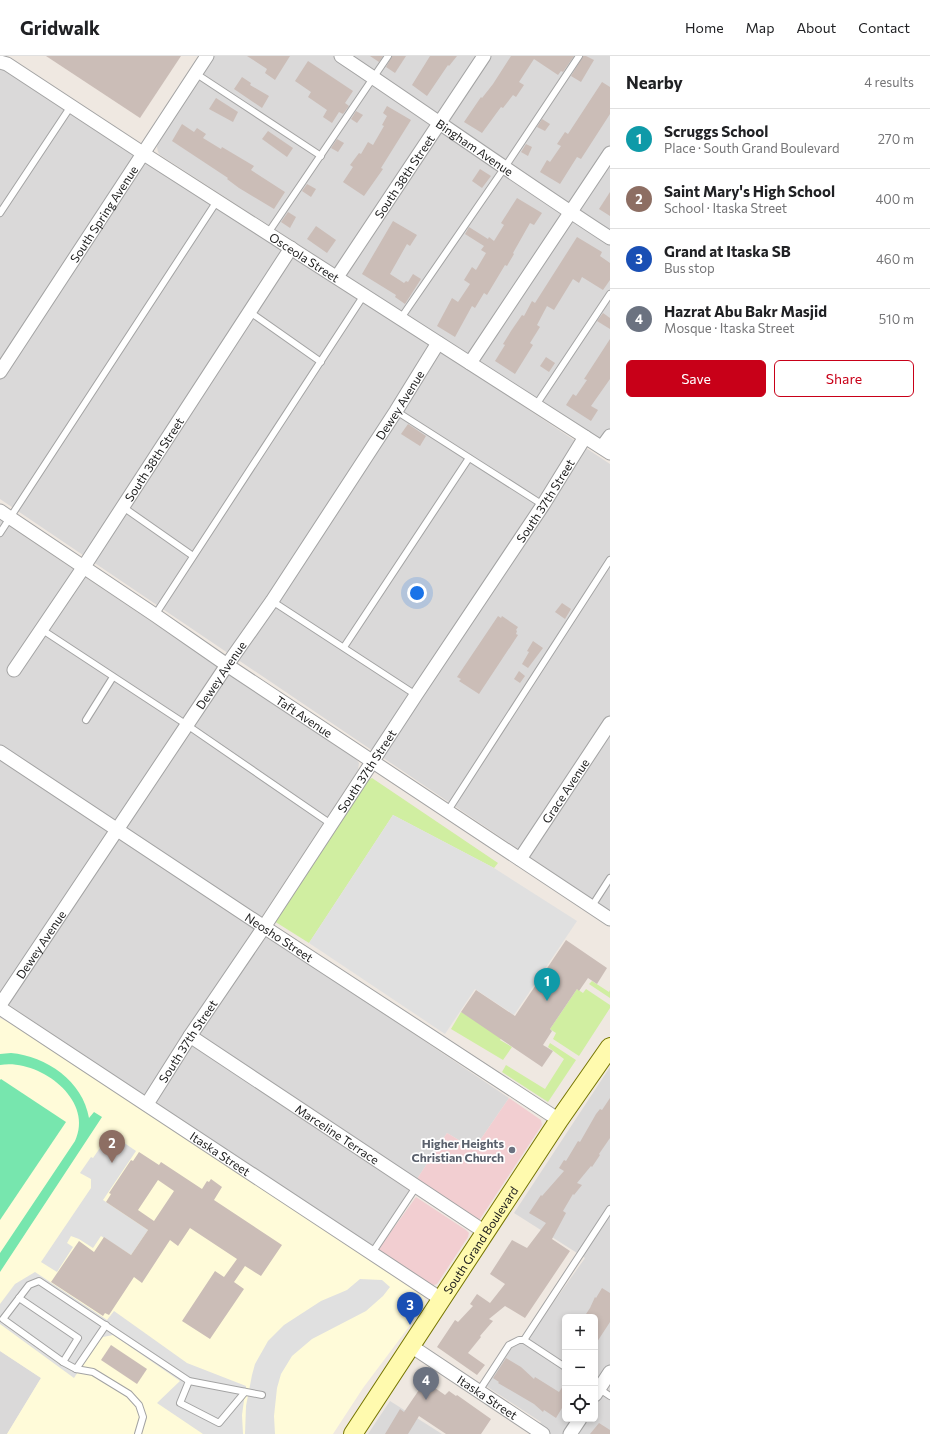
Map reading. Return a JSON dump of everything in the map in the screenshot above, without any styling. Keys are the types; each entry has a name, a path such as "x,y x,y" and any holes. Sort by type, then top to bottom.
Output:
{"main road":[{"name":"South Grand Boulevard","path":"353,1434 559,1120 610,1047"}],"street":[{"name":"South Spring Avenue","path":"0,372 207,56"},
{"name":"Bingham Avenue","path":"341,56 610,238"},
{"name":"South 38th Street","path":"337,277 484,56"},
{"name":"Osceola Street","path":"0,62 7,64 144,154 606,450"},
{"path":"470,363 610,153"},
{"name":"South 38th Street","path":"14,670 83,568 291,248"},
{"name":"Dewey Avenue","path":"0,1006 227,665 272,601 396,411 438,343"},
{"path":"606,450 610,436"},
{"name":"South 37th Street","path":"147,1104 190,1036 264,927 543,505 585,437"},
{"name":"Taft Avenue","path":"5,514 227,665 610,919"},
{"name":"Grace Avenue","path":"520,859 610,723"},
{"name":"Neosho Street","path":"0,752 559,1120"},
{"name":"Itaska Street","path":"0,1006 441,1299"},
{"name":"Marceline Terrace","path":"190,1036 485,1232"},
{"name":"Itaska Street","path":"411,1346 544,1434"},
{"path":"598,1387 610,1372"},
{"path":"570,1434 578,1422"}],"lane":[{"path":"268,233 388,56"},
{"path":"401,318 579,56"},
{"path":"196,73 321,156"},
{"path":"0,213 71,106"},
{"path":"0,533 5,514 217,201"},
{"path":"536,406 610,294"},
{"path":"155,615 364,295"},
{"path":"250,312 321,362"},
{"path":"396,411 543,505"},
{"path":"344,647 469,458"},
{"path":"123,507 193,556"},
{"path":"447,812 610,560"},
{"path":"272,601 416,695"},
{"path":"41,630 187,725 331,824"},
{"path":"86,720 113,677"},
{"path":"592,906 610,878"},
{"path":"372,1253 416,1186"},
{"path":"524,1340 610,1209"},
{"path":"138,1434 143,1417 139,1404 129,1394 93,1372 76,1368 63,1362 3,1319 29,1285 39,1281 189,1382 262,1395"},
{"path":"18,1298 78,1338 63,1362"},
{"path":"76,1368 106,1326"},
{"path":"479,1391 509,1345 518,1340 524,1340 562,1365"},
{"path":"189,1382 180,1403 219,1423 245,1392"},
{"path":"598,1391 610,1396"}],"shaded area":[{"path":"214,56 610,56 610,446 160,155 157,147 158,141"},
{"path":"0,57 610,464 610,911 0,499"},
{"path":"0,520 356,759 359,763 358,770 255,927 509,1098 474,1149 447,1133 372,1248 0,999"},
{"path":"393,815 494,868 577,921 514,1015 475,989 445,1034 309,943"},
{"path":"0,1018 24,1030 423,1296 426,1304 363,1388 333,1434 7,1434 41,1378 0,1351"},
{"path":"610,1067 610,1434 533,1434 541,1422 486,1386 512,1347 529,1337 585,1258 514,1213"},
{"path":"509,1098 541,1120 542,1125 478,1221 415,1182 447,1133 474,1149"},
{"path":"120,1140 136,1151 103,1200 148,1230 131,1255 101,1236 93,1248 71,1236 67,1243 73,1247 57,1272 41,1262 91,1188 91,1179 80,1173 91,1157 93,1158 102,1145 112,1151"},
{"path":"416,1197 469,1233 468,1237 437,1284 434,1285 430,1285 377,1251"},
{"path":"35,1272 107,1320 114,1311 187,1363 246,1386 242,1415 243,1434 203,1434 157,1403 180,1381 113,1335 103,1337 96,1344 74,1378 0,1324 0,1304 15,1284"},
{"path":"360,1279 382,1280 390,1287 383,1296 366,1311 312,1339 292,1356 281,1374 277,1388 274,1416 275,1434 245,1434 246,1406 252,1375 255,1364 268,1341 284,1325 321,1301 347,1290"},
{"path":"0,1351 41,1378 7,1434 0,1434"},
{"path":"390,1401 442,1434 368,1434"}],"green space":[{"path":"372,778 498,863 494,868 393,815 309,943 274,921 366,781"},
{"path":"592,981 609,992 610,990 610,998 589,984"},
{"path":"577,989 583,993 586,989 610,1005 610,1008 579,1056 553,1039 556,1033 550,1029"},
{"path":"461,1012 503,1036 500,1040 512,1047 503,1060 451,1029"},
{"path":"550,1043 576,1060 548,1102 502,1072 506,1065 545,1089 564,1059 548,1047"},
{"path":"11,1053 37,1059 61,1073 71,1082 79,1093 89,1118 94,1112 102,1117 0,1272 0,1253 75,1141 79,1125 77,1110 70,1097 59,1085 46,1075 31,1068 15,1065 0,1065 0,1054"},
{"path":"1,1079 66,1122 0,1220 0,1080"}],"building":[{"path":"46,56 181,56 140,118"},
{"path":"247,56 290,56 275,80 265,73 267,69"},
{"path":"370,56 383,56 379,62"},
{"path":"392,56 406,56 395,73 386,67"},
{"path":"430,56 457,56 449,66 448,65 427,96 412,85"},
{"path":"511,56 574,56 563,72 561,71 558,75 534,59 519,82 524,85 516,97 513,95 503,108 501,107 482,133 464,122 481,97 482,98 493,84"},
{"path":"583,56 594,60 581,82 571,76"},
{"path":"308,61 353,91 345,103 349,106 343,114 339,112 332,123 323,117 327,110 308,97 311,92 295,81"},
{"path":"242,77 251,83 250,85 269,96 262,108 234,89"},
{"path":"602,82 610,87 610,114 581,159 577,157 560,184 540,172 547,160 550,162 561,146 557,144 565,132 568,134"},
{"path":"216,98 238,112 233,122 209,109"},
{"path":"387,106 411,120 381,168 383,169 364,196 343,182 353,167 350,165 359,153 361,154 368,142 373,145 384,126 382,125 387,116 383,113"},
{"path":"356,111 363,115 357,123 351,119"},
{"path":"542,119 550,124 545,131 537,127"},
{"path":"182,124 194,132 197,128 206,134 203,138 221,149 222,147 254,166 251,170 285,192 274,209 239,188 227,179 228,178 172,141"},
{"path":"268,131 293,148 287,157 262,139"},
{"path":"337,139 344,143 338,152 331,148"},
{"path":"526,144 532,147 528,156 521,152"},
{"path":"480,169 491,176 482,188 472,181"},
{"path":"307,184 316,189 311,197 302,191"},
{"path":"610,192 610,216 599,209"},
{"path":"517,198 542,213 534,225 530,223 507,266 505,265 487,295 484,293 475,308 472,306 455,337 437,326 452,298 458,302 470,284 464,280 472,267 476,270 486,253 481,250 484,246 465,234 469,227 494,241 504,225 501,223"},
{"path":"288,212 296,217 290,228 281,222"},
{"path":"393,221 417,235 410,246 407,244 390,274 404,283 406,281 408,282 413,274 421,279 405,304 395,297 396,295 362,274"},
{"path":"316,226 336,240 327,253 307,239"},
{"path":"577,237 602,252 600,256 610,263 610,280 603,290 582,277 579,283 573,279 554,310 547,306 537,325 540,327 530,343 533,345 515,374 495,361 505,345 503,344 511,331 522,315 524,316 532,301 535,303"},
{"path":"603,313 610,318 610,329 597,321"},
{"path":"610,339 610,379 591,406 598,410 591,421 566,405 573,394 576,396 587,380 584,379"},
{"path":"546,357 555,363 549,372 540,366"},
{"path":"408,424 426,436 420,446 401,434"},
{"path":"562,603 571,609 565,619 555,612"},
{"path":"498,616 501,618 502,616 518,627 516,634 518,635 479,694 459,681 461,679 457,677"},
{"path":"533,641 543,648 528,668 522,664"},
{"path":"519,671 525,676 520,683 514,679"},
{"path":"566,940 607,968 597,984 588,978 579,991 577,989 550,1029 552,1031 543,1045 553,1051 542,1067 461,1012 476,990 515,1016"},
{"path":"610,1098 610,1138 592,1167 591,1166 577,1183 582,1185 574,1195 573,1194 563,1211 566,1213 552,1239 570,1251 525,1318 505,1306 489,1319 493,1321 468,1353 485,1365 477,1375 437,1347 455,1320 458,1322 473,1306 470,1304 477,1294 490,1303 505,1284 490,1274 512,1240 527,1248 546,1223 529,1213 541,1195 542,1196 564,1171 559,1168 564,1160 566,1161 578,1141 580,1142 596,1114 600,1109 602,1110"},
{"path":"139,1152 159,1165 161,1162 202,1189 207,1181 209,1182 211,1179 222,1187 214,1200 282,1245 261,1276 245,1266 234,1282 244,1289 210,1339 182,1321 215,1271 224,1277 237,1259 190,1228 178,1246 170,1240 142,1283 134,1277 109,1315 105,1313 103,1316 51,1282 79,1241 94,1252 104,1237 131,1255 148,1230 106,1202 111,1194 109,1193 131,1160 133,1161","holes":["158,1180 174,1191 154,1221 138,1210"]},
{"path":"602,1288 610,1293 610,1322 598,1340 598,1314 586,1314 595,1297 596,1298"},
{"path":"111,1345 147,1369 137,1384 101,1360"},
{"path":"506,1358 521,1367 534,1379 535,1377 559,1392 562,1388 562,1408 556,1418 544,1410 543,1412 534,1404 498,1383 499,1382 493,1378"},
{"path":"425,1381 445,1395 449,1391 456,1396 457,1395 491,1419 481,1434 446,1434 419,1416 408,1434 385,1434 400,1409 404,1412"},
{"path":"599,1423 610,1430 610,1434 590,1434"}],"place":[{"name":"Scruggs School","path":"547,1001"},
{"name":"Higher Heights Christian Church","path":"512,1150"},
{"name":"Saint Mary's High School","path":"112,1163"},
{"name":"Grand at Itaska SB","path":"410,1325"},
{"name":"Hazrat Abu Bakr Masjid","path":"426,1400"}]}
